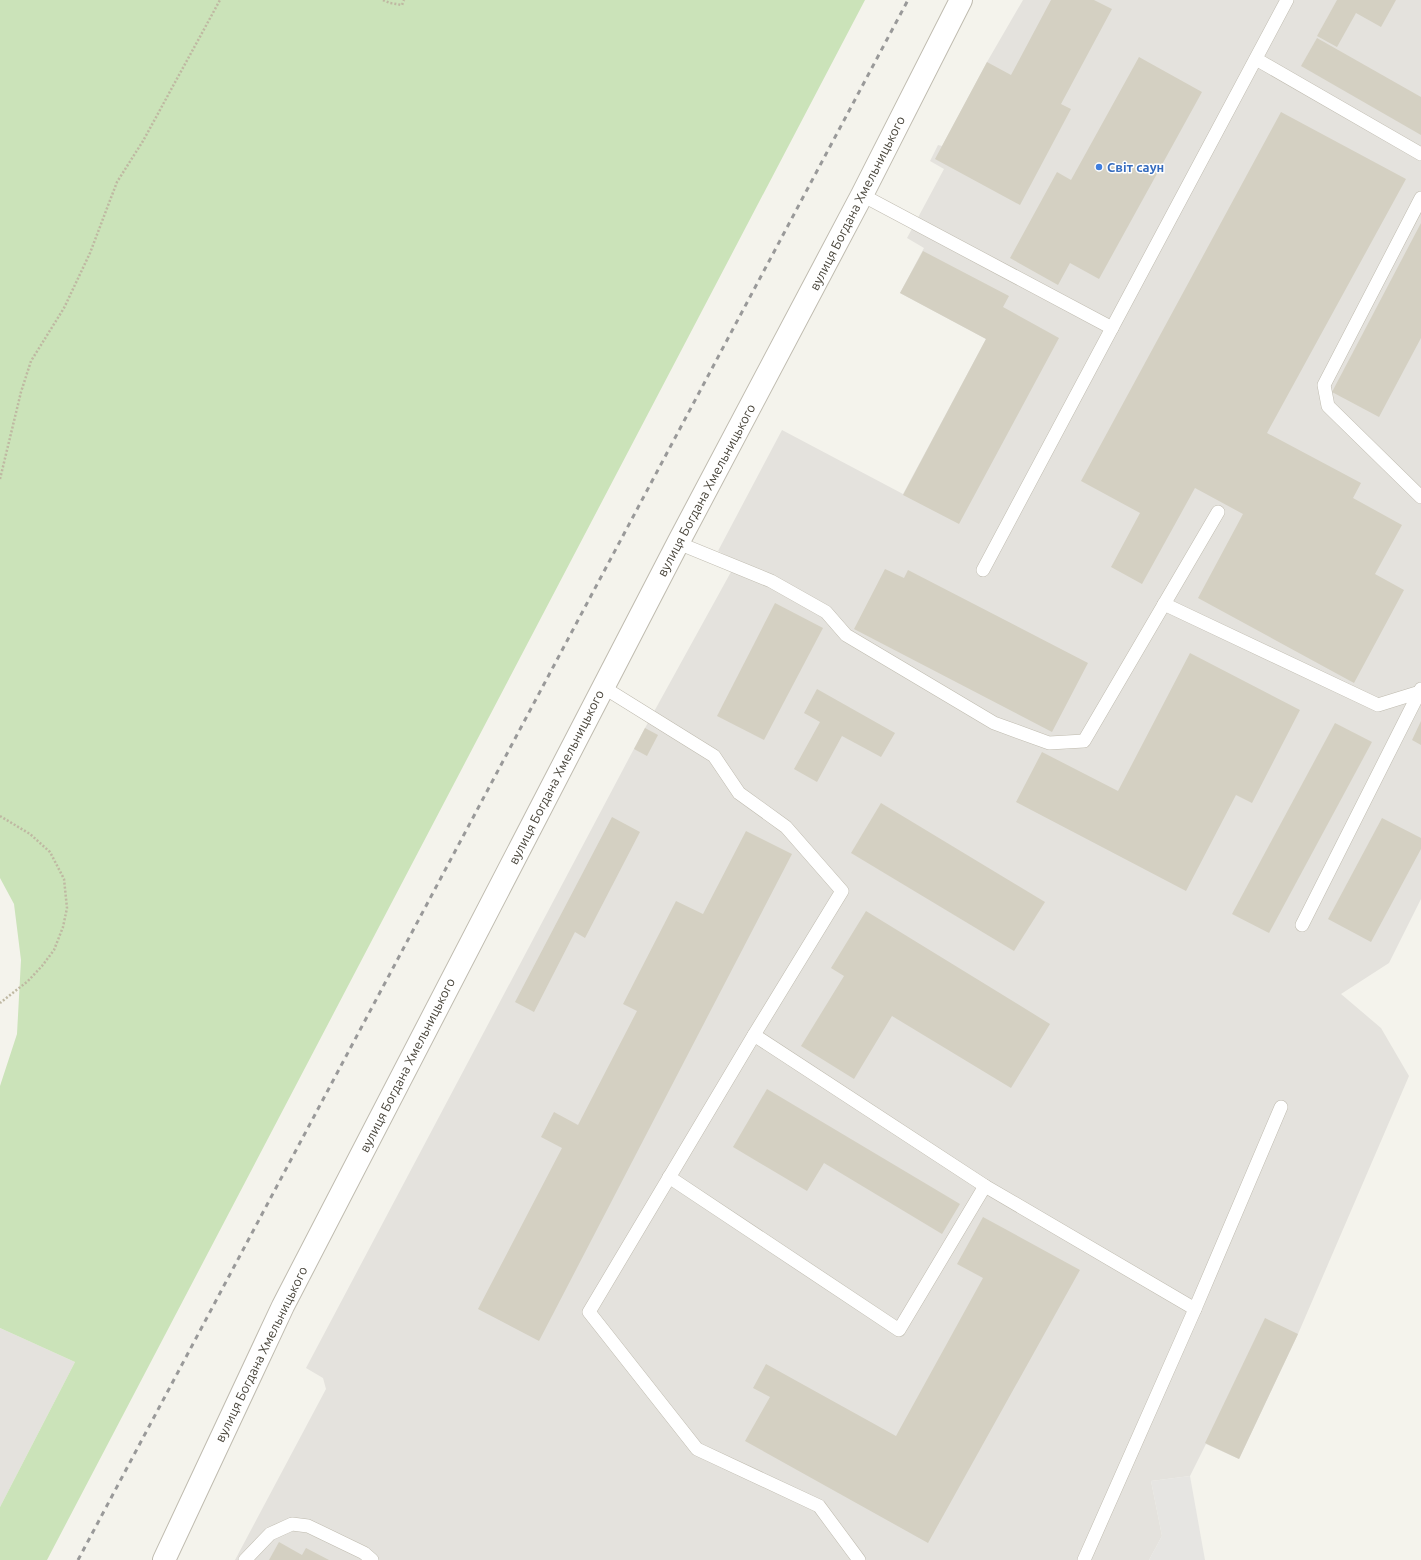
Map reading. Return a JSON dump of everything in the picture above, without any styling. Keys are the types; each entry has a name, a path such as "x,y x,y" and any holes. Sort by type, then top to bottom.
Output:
{"street":[{"name":"вулиця Богдана Хмельницького","path":"164,1560 282,1306 678,543 862,195 961,0"}],"lane":[{"path":"983,570 1287,0"},
{"path":"1256,59 1421,154"},
{"path":"862,195 1112,328"},
{"path":"1421,198 1324,385 1328,406 1421,496"},
{"path":"678,543 771,581 826,612 846,636 994,723 1049,743 1084,741 1218,512"},
{"path":"1164,604 1378,704 1420,691"},
{"path":"603,687 714,756 739,793 786,827 842,891 754,1035 589,1312 696,1449 819,1506 858,1560"},
{"path":"1302,925 1420,691"},
{"path":"754,1035 985,1186 1195,1309"},
{"path":"1084,1560 1282,1107"},
{"path":"669,1177 899,1330 985,1186"},
{"path":"245,1560 270,1534 292,1524 308,1526 364,1553 372,1560"}],"path":[{"path":"0,479 21,392 31,361 64,308 90,253 117,182 143,141 220,0"},
{"path":"383,0 402,5 404,0"},
{"path":"0,816 30,834 50,852 64,879 67,908 63,927 54,950 28,981 0,1003"}],"shaded area":[{"path":"1023,0 1421,0 1421,899 1389,963 1341,994 1381,1028 1409,1076 1298,1334 1239,1459 1206,1444 1190,1476 1151,1481 1162,1536 1149,1560 235,1560 326,1389 323,1378 306,1368 645,728 737,561 718,551 782,430 903,494 986,339 900,293 924,248 907,238 944,169 930,161 938,145 942,146 987,62"},
{"path":"0,1328 75,1362 0,1507"},
{"path":"1190,1476 1205,1560 1149,1560 1162,1536 1151,1481"}],"green space":[{"path":"0,0 865,0 47,1560 0,1560 0,1507 75,1362 0,1328 0,1086 17,1034 21,960 14,904 0,878"}],"building":[{"path":"1051,0 1094,0 1112,9 1061,104 1071,109 1020,205 935,159 987,62 1011,75"},
{"path":"1337,0 1396,0 1381,27 1356,13 1337,47 1317,36"},
{"path":"1317,38 1421,97 1421,135 1301,66"},
{"path":"1139,57 1202,92 1099,279 1070,263 1058,285 1010,258 1057,172 1071,180"},
{"path":"1281,112 1406,179 1267,433 1361,483 1353,498 1402,525 1375,574 1404,590 1354,683 1198,598 1243,514 1195,488 1142,584 1111,567 1140,513 1081,481"},
{"path":"1421,223 1421,338 1379,417 1332,392"},
{"path":"923,251 1009,296 1003,307 1059,338 959,524 903,495 986,339 900,293"},
{"path":"885,569 904,578 908,570 1088,663 1052,732 854,629"},
{"path":"775,603 823,628 764,740 717,716"},
{"path":"1190,653 1300,710 1252,803 1236,795 1186,891 1016,802 1042,752 1118,791"},
{"path":"817,689 895,733 881,757 842,736 817,782 794,769 820,722 804,713"},
{"path":"1421,721 1421,745 1412,740"},
{"path":"1335,723 1372,742 1269,933 1232,914"},
{"path":"645,728 658,735 647,756 634,749"},
{"path":"881,803 1045,902 1014,951 851,853"},
{"path":"612,817 640,832 585,938 575,932 534,1012 515,1002"},
{"path":"1382,818 1421,838 1421,849 1371,942 1328,919"},
{"path":"746,831 792,854 539,1341 478,1309 562,1148 541,1137 554,1112 578,1125 637,1011 623,1004 676,901 703,914"},
{"path":"866,911 1050,1024 1011,1088 892,1016 854,1079 801,1046 844,976 831,968"},
{"path":"767,1089 960,1204 942,1234 824,1163 807,1191 733,1147"},
{"path":"983,1217 1080,1270 928,1543 745,1441 770,1397 753,1388 766,1364 896,1436 983,1278 957,1264"},
{"path":"1265,1318 1298,1334 1239,1459 1205,1443"},
{"path":"279,1542 302,1555 306,1548 329,1560 269,1560"}],"railway":[{"path":"78,1560 908,0"}],"place":[{"name":"Світ саун","path":"1099,167"}]}
